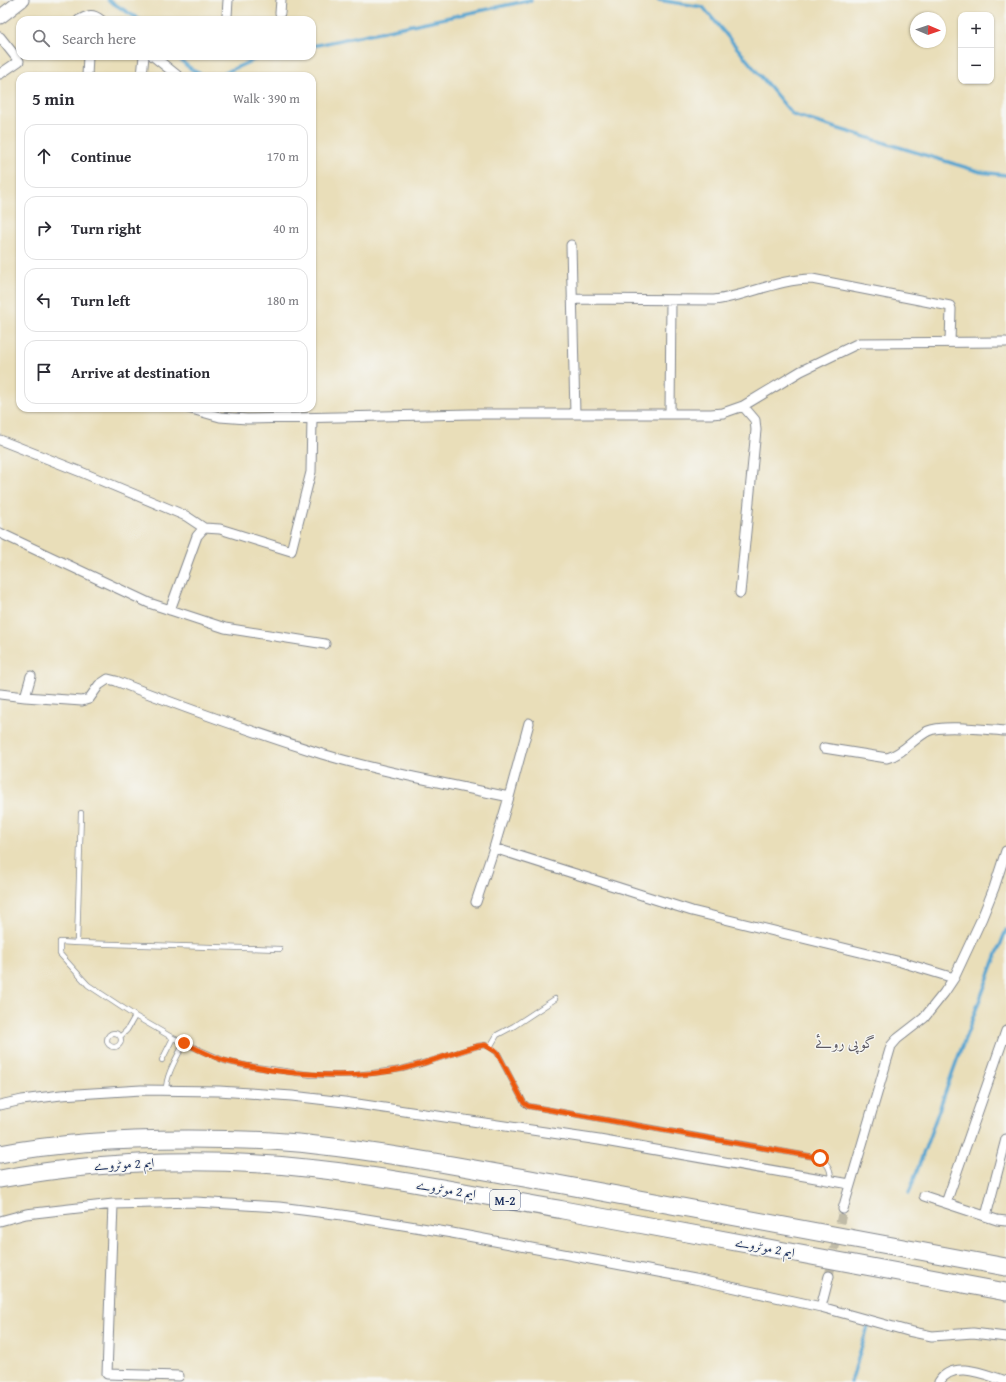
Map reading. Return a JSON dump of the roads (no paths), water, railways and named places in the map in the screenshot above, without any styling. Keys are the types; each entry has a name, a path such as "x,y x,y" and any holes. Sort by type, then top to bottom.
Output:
{"highway":[{"name":"ایم 2 موٹروے","path":"0,1154 57,1145 137,1139 222,1139 274,1141 315,1145 449,1165 1006,1267"},
{"name":"ایم 2 موٹروے","path":"0,1179 60,1170 137,1163 221,1162 314,1169 429,1185 1006,1292"}],"street":[{"path":"0,17 22,0"},
{"path":"227,16 228,0"},
{"path":"280,13 281,0"},
{"path":"0,37 16,52"},
{"path":"0,74 20,60"},
{"path":"87,72 88,60"},
{"path":"142,72 144,60"},
{"path":"158,60 173,72"},
{"path":"571,245 575,414"},
{"path":"572,299 714,300 726,299 790,280 824,280 950,306 950,342"},
{"path":"670,414 671,300"},
{"path":"201,412 231,418 312,418 471,414 723,413 744,406 801,371 859,343 1006,342"},
{"path":"740,594 756,430 755,420 744,406"},
{"path":"0,440 186,516 204,528 220,529 291,550 311,472 312,418"},
{"path":"170,610 197,536 204,528"},
{"path":"0,533 149,603 225,628 325,644"},
{"path":"25,697 31,676"},
{"path":"0,694 82,701 89,699 99,685 108,679 177,706 323,754 409,776 509,797"},
{"path":"476,902 494,848 530,723"},
{"path":"824,748 887,758 899,753 919,736 934,728 1006,731"},
{"path":"494,848 692,911 901,962 954,978"},
{"path":"843,1209 892,1046 897,1039 924,1018 944,994 954,978 982,918 1006,851"},
{"path":"946,1204 1006,1031"},
{"path":"0,1105 22,1100 61,1095 141,1090 219,1091 344,1102 598,1140 850,1184"},
{"path":"986,1216 1006,1139"},
{"path":"924,1196 946,1204 1006,1221"},
{"path":"0,1221 26,1214 113,1204 196,1202 279,1207 342,1215 452,1233 615,1263 821,1307 908,1331 932,1336 973,1333 1006,1337"},
{"path":"113,1204 107,1374 179,1376"},
{"path":"821,1307 829,1276"},
{"path":"939,1382 947,1373 956,1370 975,1372 1006,1381"}],"lane":[{"path":"77,943 81,813"},
{"path":"280,949 60,942 60,954 88,985 135,1016 173,1038 226,1061 289,1072 332,1075 373,1073 402,1069 485,1045 497,1052 524,1103 528,1106 820,1158 827,1164 831,1172 831,1181"},
{"path":"490,1047 497,1035 514,1026 555,999"},
{"path":"121,1036 127,1030 135,1016"},
{"path":"162,1060 173,1038"},
{"path":"166,1090 169,1075 184,1043"}],"waterway":[{"path":"108,0 134,16"},
{"path":"316,45 531,0"},
{"path":"658,0 703,7 793,115 981,172 1006,175"},
{"path":"181,60 195,72"},
{"path":"226,72 254,60"},
{"path":"909,1193 1006,930"},
{"path":"851,1382 869,1323"}],"tunnel":[{"path":"829,1276 843,1209"}],"district":[{"name":"گوپی روئے","path":"845,1042"}]}
